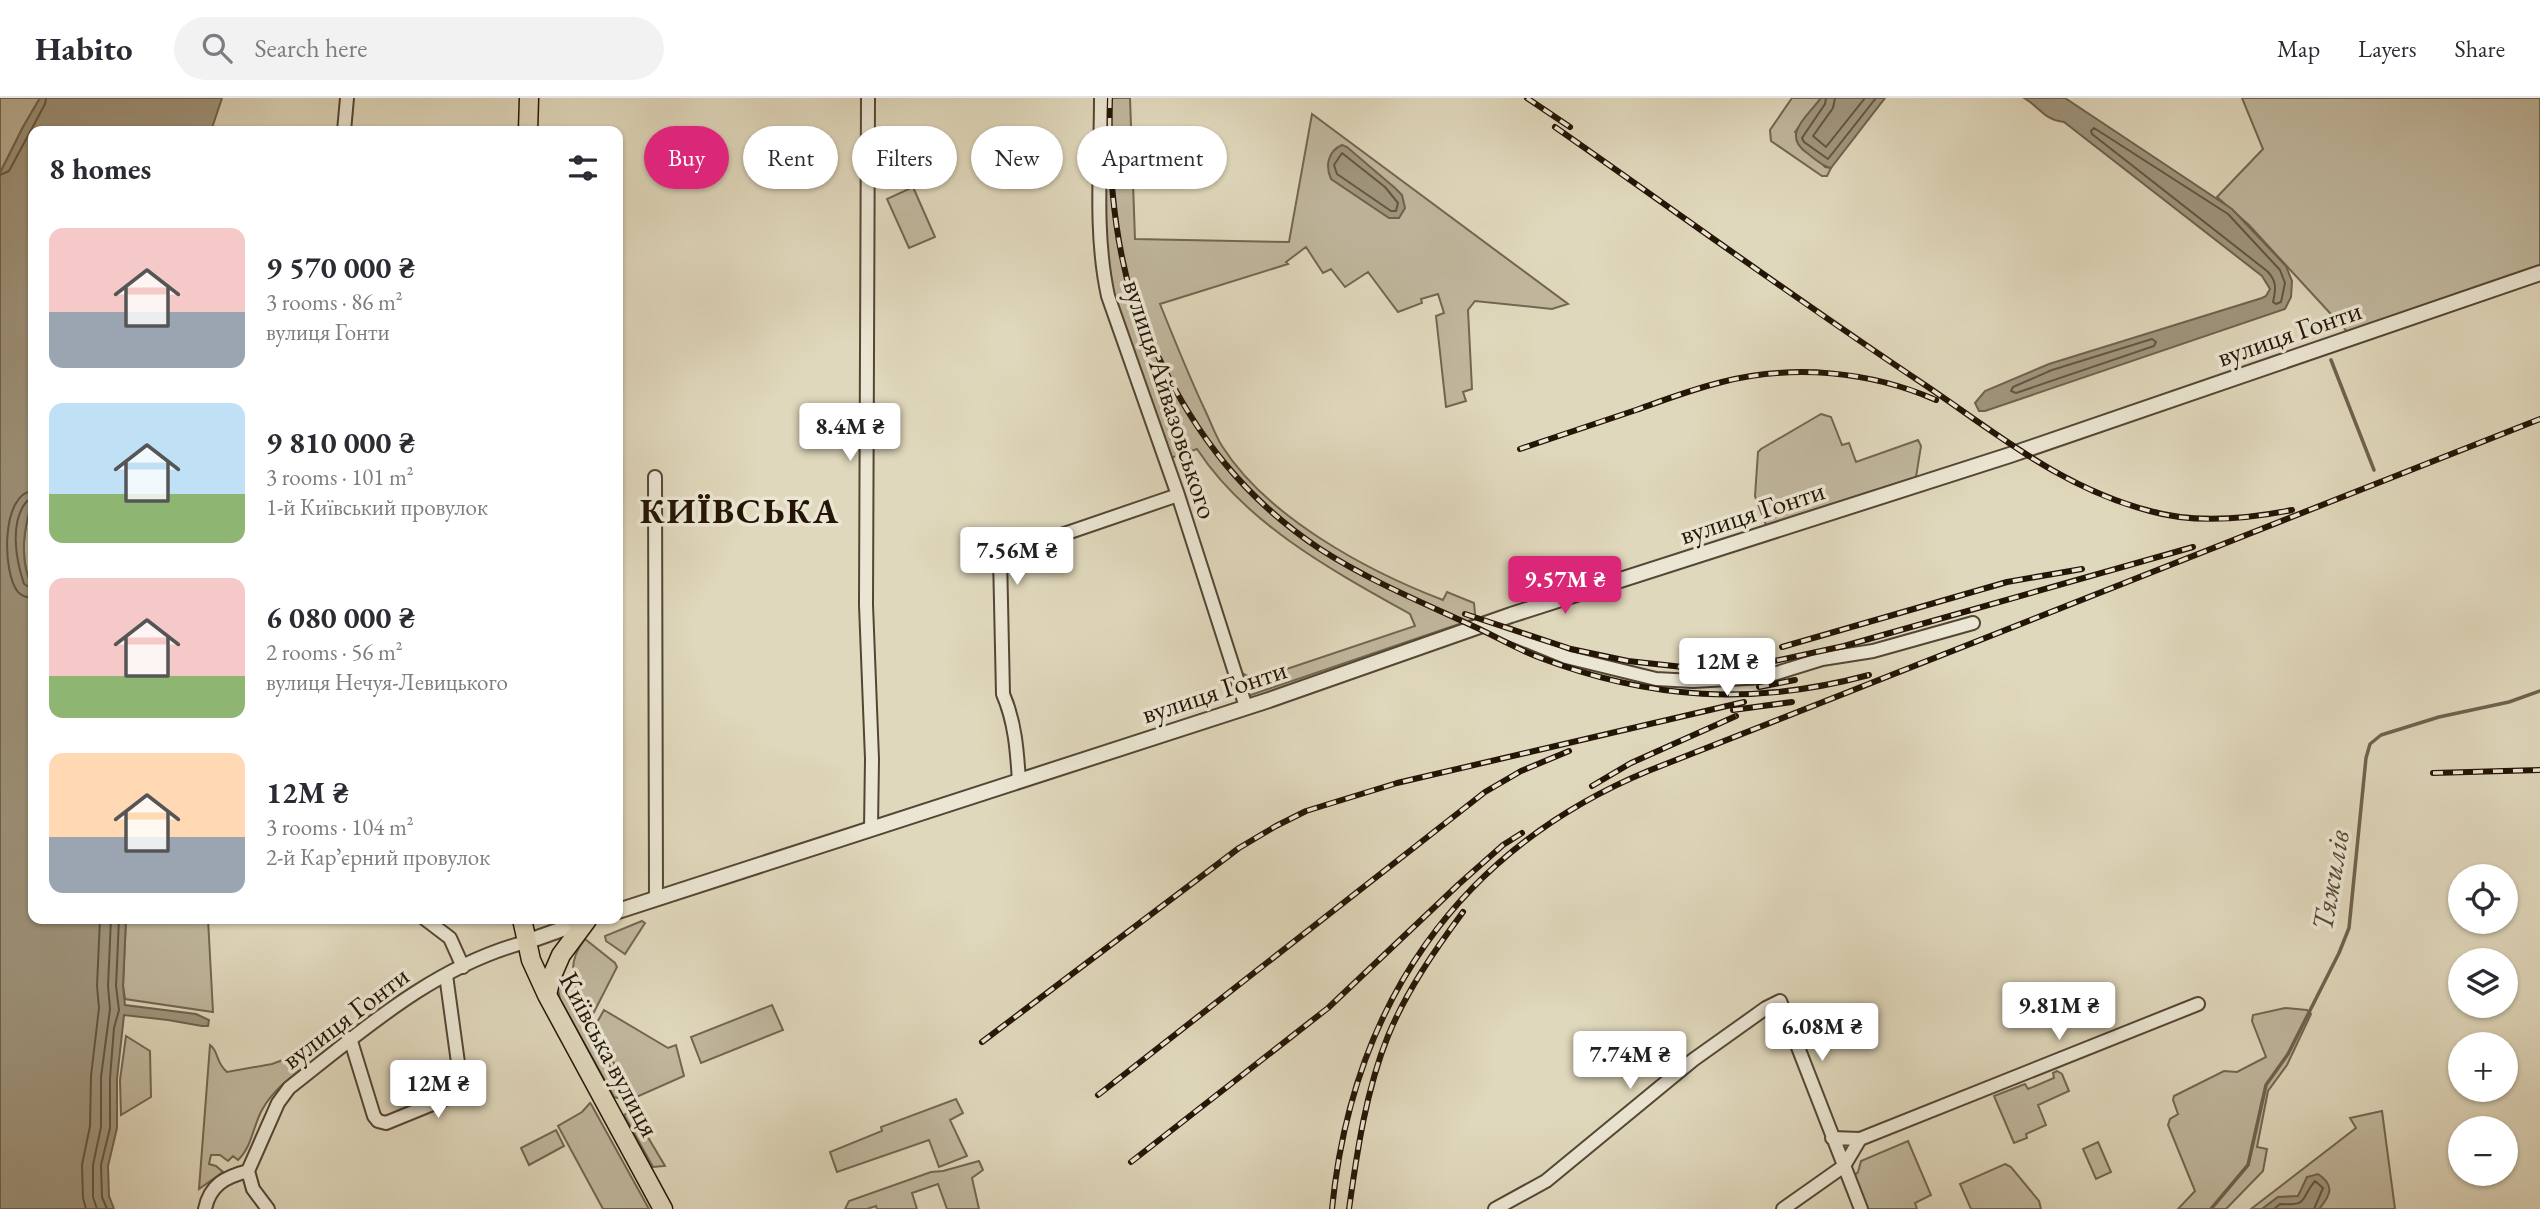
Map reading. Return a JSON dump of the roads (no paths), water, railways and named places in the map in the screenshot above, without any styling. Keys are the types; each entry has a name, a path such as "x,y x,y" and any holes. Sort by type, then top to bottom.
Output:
{"main road":[{"path":"528,126 529,98"},
{"name":"Київська вулиця","path":"523,924 531,960 547,995 663,1209"},
{"path":"547,995 561,955 582,924"}],"street":[{"path":"344,126 347,98"},
{"path":"869,98 866,605 872,759 871,828"},
{"name":"вулиця Айвазовського","path":"1101,98 1102,271 1108,296 1178,495 1246,707"},
{"name":"вулиця Гонти","path":"623,909 1246,707 1485,624 2010,455 2540,273"},
{"path":"654,477 656,898"},
{"path":"1018,780 1016,741 1011,713 1003,694 1000,556 1178,495"},
{"path":"1485,624 1566,657 1656,680 1704,681 1764,677 1822,659 1873,651 1973,623"},
{"path":"432,924 450,938 463,967"},
{"name":"вулиця Гонти","path":"248,1171 278,1103 289,1088 390,1007 463,967 572,924"},
{"path":"350,1038 374,1116 378,1121 386,1123 462,1092 446,975"},
{"path":"1495,1209 1546,1181 1693,1060 1780,1001 1861,1209"},
{"path":"1832,1138 1860,1139 2198,1004"},
{"path":"1783,1209 1844,1166 1860,1139"},
{"path":"205,1209 207,1200 218,1183 248,1171 253,1189 268,1209"}],"water":[{"path":"40,98 222,98 213,126 28,126 28,516 24,555 28,578 28,924 126,924 123,986 125,1005 196,1014 209,1020 208,1026 202,1026 124,1015 117,1079 117,1128 108,1166 109,1196 114,1209 0,1209 0,173"},
{"path":"1821,98 1885,98 1831,168 1807,153 1796,139 1799,126"},
{"path":"2024,98 2065,98 2232,209 2286,266 2292,281 2291,297 2285,309 1979,411 1975,403 1985,391 2049,364 2262,298 2270,289 2262,276 2064,122 2047,116"},
{"path":"1342,145 1402,195 1405,208 1399,218 1389,218 1331,179 1329,159"},
{"path":"2318,1174 2329,1186 2328,1195 2319,1209 2262,1209 2278,1197 2298,1196 2307,1177"}],"waterway":[{"path":"2331,360 2374,470"},
{"name":"Тяжилів","path":"2211,1209 2248,1165 2266,1085 2288,1054 2349,928 2366,758 2370,744 2381,735 2439,717 2509,702 2540,691"}],"railway":[{"path":"1110,98 1111,175 1116,226 1126,276 1138,315 1173,385 1206,439 1246,487 1293,530 1357,571 1521,650 1621,682 1702,694 1743,694 1826,685 1869,675"},
{"path":"1527,98 1570,127"},
{"path":"1555,127 2006,441 2088,489 2150,511 2185,518 2221,519 2292,510"},
{"path":"1520,449 1700,388 1749,376 1831,373 1885,382 1936,400"},
{"path":"1332,1209 1344,1135 1363,1066 1391,1002 1426,944 1470,891 1521,844 1581,804 1648,771 2540,419"},
{"path":"1465,614 1571,649 1628,661 1692,668 1742,668 1844,646 2193,547"},
{"path":"1782,647 2007,582 2082,569"},
{"path":"1759,687 1795,680"},
{"path":"982,1042 1239,848 1306,811 1397,783 1744,702"},
{"path":"1733,710 1792,702"},
{"path":"1592,786 1631,763 1736,716"},
{"path":"1098,1095 1485,792 1521,771 1569,751"},
{"path":"2433,773 2540,770"},
{"path":"1131,1162 1328,1008 1459,884 1503,845 1522,833"},
{"path":"1349,1209 1368,1099 1388,1036 1421,972 1463,912"}],"district":[{"name":"КИЇВСЬКА","path":"740,510"}]}
